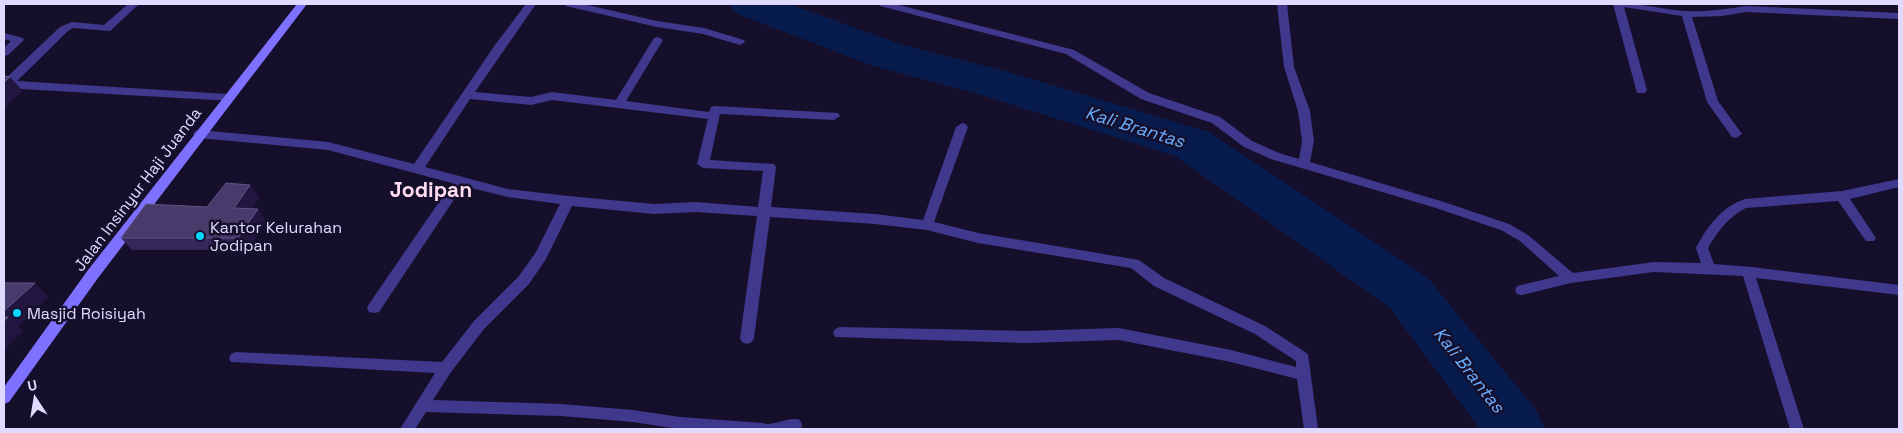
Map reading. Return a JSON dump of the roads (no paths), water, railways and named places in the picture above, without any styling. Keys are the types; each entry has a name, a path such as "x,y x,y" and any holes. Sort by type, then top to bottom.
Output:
{"main road":[{"name":"Jalan Insinyur Haji Juanda","path":"5,394 93,274 302,4"}],"street":[{"path":"6,84 64,29 72,25 106,29 134,4"},
{"path":"418,168 531,4"},
{"path":"570,4 657,24 704,31 740,42"},
{"path":"884,4 1070,52 1145,96 1216,120 1248,144 1275,156 1440,205 1505,227 1524,238 1570,278"},
{"path":"1282,4 1290,67 1304,111 1308,141 1304,164"},
{"path":"1618,4 1641,90"},
{"path":"1625,4 1686,14 1722,14 1746,9 1899,16"},
{"path":"1686,14 1713,102 1736,134"},
{"path":"4,36 19,40 4,54"},
{"path":"620,104 658,40"},
{"path":"6,84 228,98"},
{"path":"467,95 530,101 552,96 714,116"},
{"path":"747,338 762,211 770,167 703,164 715,110 834,116"},
{"path":"927,225 962,126"},
{"path":"200,134 328,146 508,193 654,209 696,207 875,219 927,225 978,238 1134,264 1159,282 1260,330 1303,358 1303,375 1311,429"},
{"path":"374,308 460,180"},
{"path":"1709,268 1702,248 1704,243 1735,207 1745,204 1842,197 1872,192 1899,183"},
{"path":"1842,197 1870,238"},
{"path":"407,429 446,368 479,325 524,280 541,255 568,201"},
{"path":"1522,290 1570,278 1654,268 1709,268 1899,290"},
{"path":"1748,272 1797,429"},
{"path":"840,333 1027,337 1119,334 1231,356 1303,375"},
{"path":"236,358 446,368"},
{"path":"422,406 570,411 633,416 680,423 763,429"},
{"path":"774,429 794,425 794,429"}],"waterway":[{"name":"Kali Brantas","path":"750,4 889,56 989,82 1192,144 1408,292 1515,429"}],"place":[{"name":"Kantor Kelurahan Jodipan","path":"200,236"},
{"name":"Masjid Roisiyah","path":"17,313"}],"district":[{"name":"Jodipan","path":"431,190"}]}
